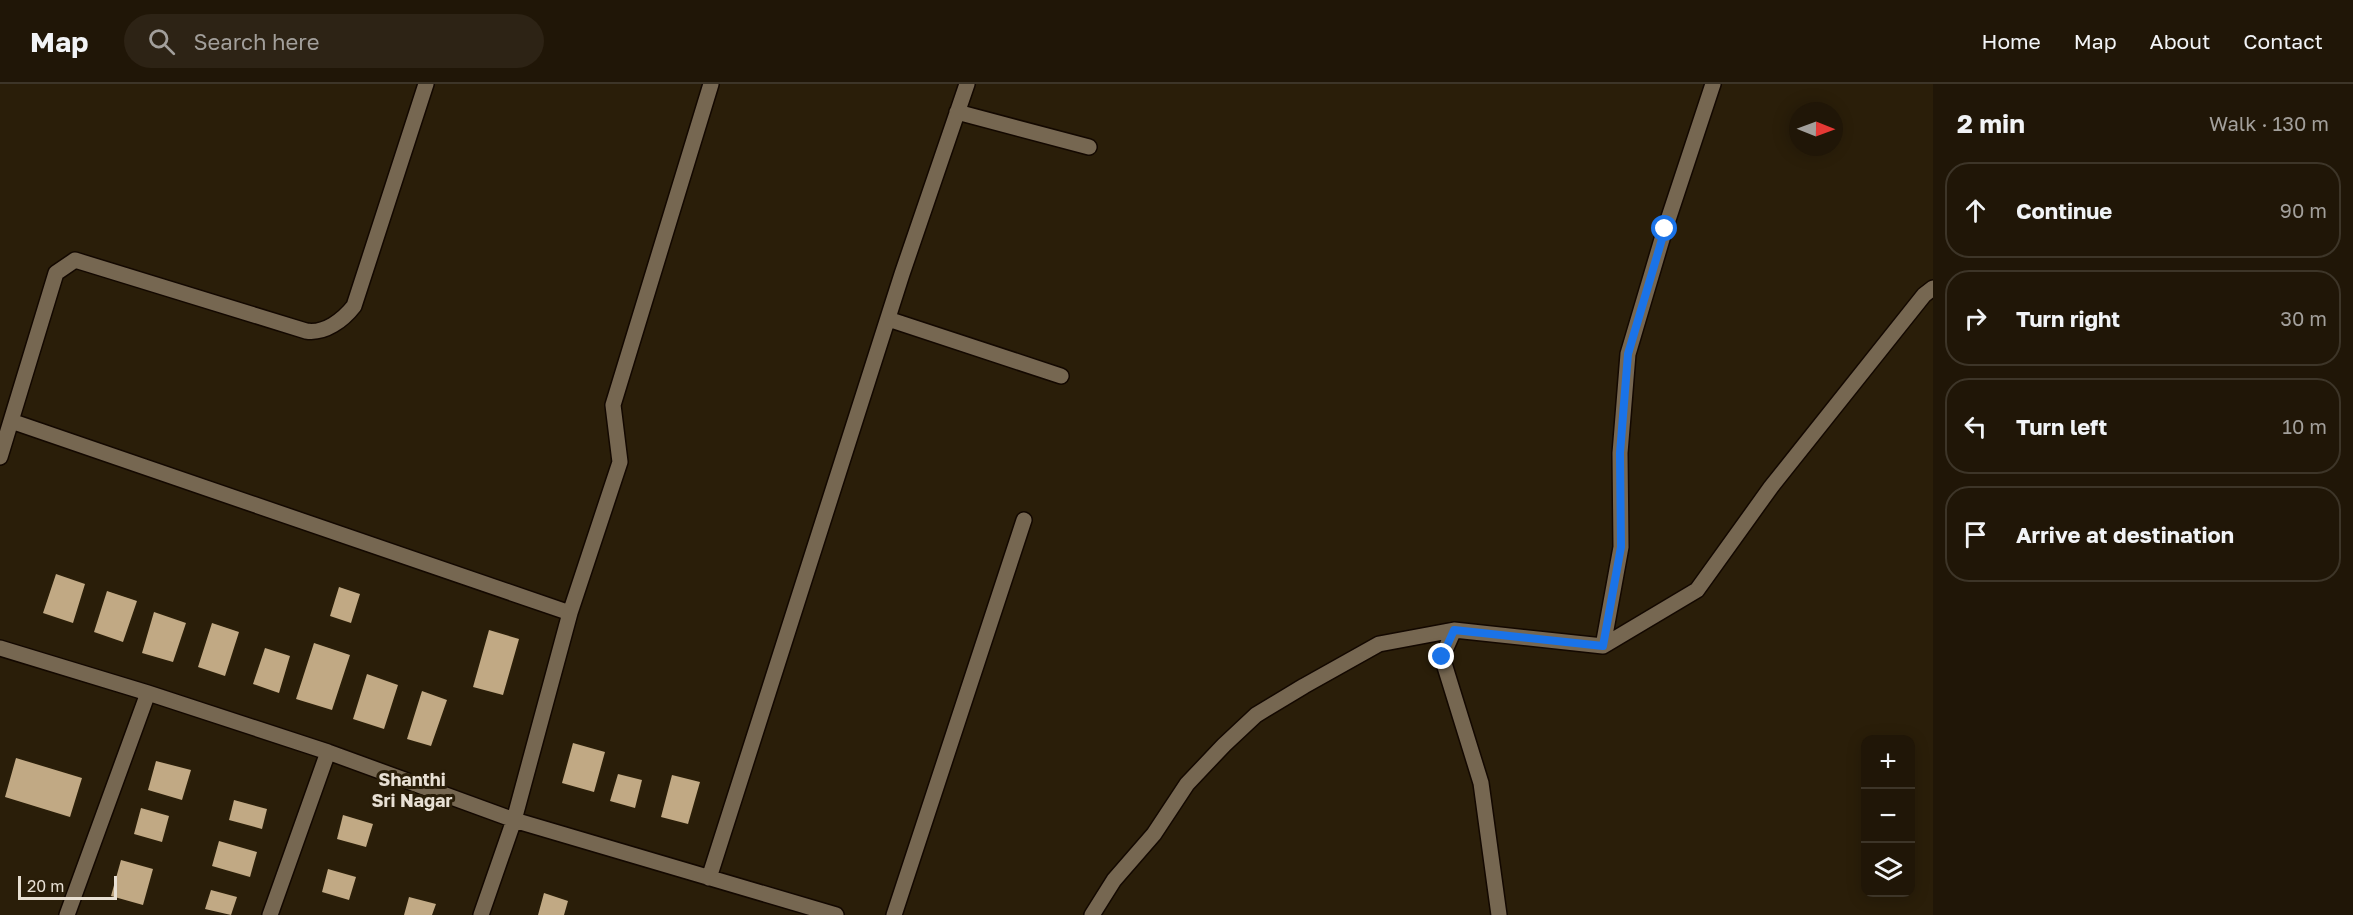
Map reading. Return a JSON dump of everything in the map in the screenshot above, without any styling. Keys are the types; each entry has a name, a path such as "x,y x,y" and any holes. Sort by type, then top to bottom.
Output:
{"street":[{"path":"0,457 56,273 75,260 306,331 314,332 344,319 354,306 426,84"},
{"path":"481,915 514,820 570,612 620,462 612,405 711,84"},
{"path":"709,878 888,319 967,84"},
{"path":"1603,646 1621,547 1620,453 1628,354 1665,229 1713,84"},
{"path":"957,112 1089,147"},
{"path":"1092,915 1114,880 1154,834 1187,784 1224,745 1256,715 1379,644 1454,630 1603,646 1697,590 1772,487 1924,295 1933,288"},
{"path":"888,319 1061,376"},
{"path":"11,420 570,612"},
{"path":"894,915 1024,520"},
{"path":"1454,630 1442,657 1480,783 1499,915"},
{"path":"0,648 148,693 328,752 514,820 836,915"},
{"path":"67,915 148,693"},
{"path":"270,915 328,752"}],"building":[{"path":"56,574 85,584 73,623 43,613"},
{"path":"339,587 360,594 351,623 330,616"},
{"path":"107,591 137,601 123,642 94,632"},
{"path":"154,612 186,623 173,662 142,653"},
{"path":"212,623 239,632 225,676 198,667"},
{"path":"489,630 519,639 503,695 473,687"},
{"path":"314,643 350,655 332,710 296,699"},
{"path":"265,648 290,656 279,693 253,684"},
{"path":"367,674 398,685 384,729 353,719"},
{"path":"422,691 447,700 431,746 407,739"},
{"path":"573,743 605,752 594,792 562,783"},
{"path":"16,758 82,778 70,817 5,797"},
{"path":"156,761 191,770 182,800 148,790"},
{"path":"618,774 642,780 635,808 610,801"},
{"path":"672,775 700,782 688,824 661,817"},
{"path":"234,800 267,809 262,829 229,820"},
{"path":"141,808 169,816 162,842 134,834"},
{"path":"343,815 373,824 366,847 337,839"},
{"path":"219,841 257,852 250,877 212,866"},
{"path":"121,860 153,869 143,905 111,896"},
{"path":"328,869 356,877 349,900 322,892"},
{"path":"211,890 237,897 231,915 205,909"},
{"path":"544,893 568,901 564,915 538,915"},
{"path":"409,897 436,904 432,915 404,915"}],"district":[{"name":"Shanthi Sri Nagar","path":"412,790"}],"route":[{"path":"1442,657 1454,630 1603,646 1621,547 1620,453 1628,354 1665,229"}]}
